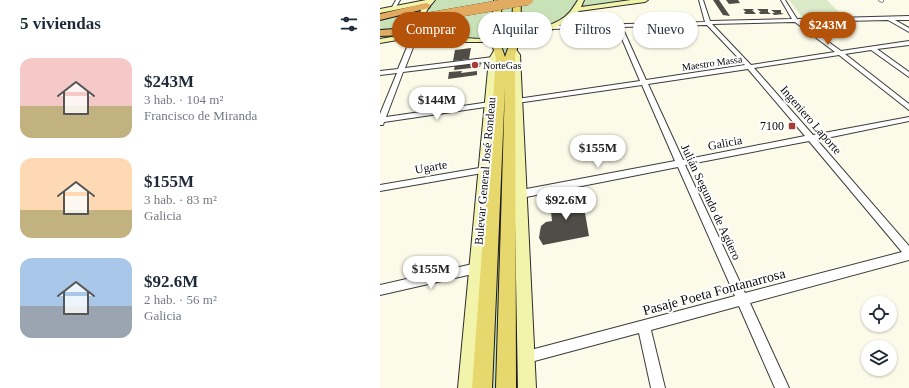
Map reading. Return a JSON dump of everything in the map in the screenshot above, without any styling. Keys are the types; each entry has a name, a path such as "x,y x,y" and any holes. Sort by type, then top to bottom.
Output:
{"highway":[{"path":"446,12 512,0"},
{"path":"452,12 528,0"},
{"path":"380,12 429,2"},
{"path":"380,25 392,22"},
{"path":"380,33 392,32"}],"main road":[{"name":"Bulevar General José Rondeau","path":"467,388 490,104 499,50 498,0"},
{"name":"Bulevar General José Rondeau","path":"516,0 516,12"},
{"path":"552,26 569,17 578,9 582,0"},
{"path":"578,9 645,0"},
{"path":"380,12 393,8 429,2"},
{"path":"424,12 429,2"},
{"path":"380,41 392,39"},
{"path":"470,41 499,50 502,48"},
{"name":"Bulevar General José Rondeau","path":"499,50 516,55 527,388"},
{"name":"Bulevar General José Rondeau","path":"482,388 501,58 499,50"},
{"name":"Bulevar General José Rondeau","path":"499,50 510,56 506,388"},
{"path":"474,388 485,340"}],"street":[{"path":"393,8 398,0"},
{"name":"Ingeniero Laporte","path":"701,0 708,23 750,67 909,254"},
{"path":"783,0 796,21 841,54 909,108"},
{"path":"890,18 909,30"},
{"path":"625,25 909,18"},
{"name":"Julián Segundo de Agüero","path":"625,39 679,164 743,300 782,388"},
{"path":"906,44 909,49"},
{"name":"Maestro Massa","path":"517,101 906,44"},
{"path":"380,121 410,48"},
{"path":"873,49 909,75"},
{"path":"380,73 499,50"},
{"path":"380,121 490,104"},
{"name":"Galicia","path":"521,194 909,119"},
{"name":"Ugarte","path":"380,188 485,170"},
{"name":"Pasaje Poeta Fontanarrosa","path":"527,357 909,254"},
{"path":"380,290 477,268"},
{"path":"644,326 658,388"}],"green space":[{"path":"432,0 498,0 497,12 478,12 478,40 470,39 470,12 392,12 392,40 380,41 380,11"},
{"path":"512,0 512,12 500,12 500,7"},
{"path":"517,0 645,0 578,9 574,12 560,12 560,23 552,26 552,12 517,12"},
{"path":"789,0 827,0 843,16 802,17"},
{"path":"497,48 516,48 527,388 467,388"}],"building":[{"path":"713,0 719,0 730,16 723,15"},
{"path":"726,0 738,0 740,3 729,4"},
{"path":"743,9 753,9 754,10 752,10 756,14 745,14 744,12 746,12"},
{"path":"757,9 768,9 768,12 771,14 760,14 759,12 761,12"},
{"path":"771,10 781,10 781,13 784,14 774,15 772,13 775,13"},
{"path":"471,48 469,59 453,61 455,50"},
{"path":"481,62 480,67 454,70 455,65"},
{"path":"462,71 461,73 477,71 477,75 448,79 449,72"},
{"path":"581,190 589,236 543,245 539,238 540,231 541,226 546,222 552,221 550,203 569,198 569,192"}],"place":[{"name":"NorteGas","path":"475,65"},
{"name":"7100","path":"792,126"}]}
